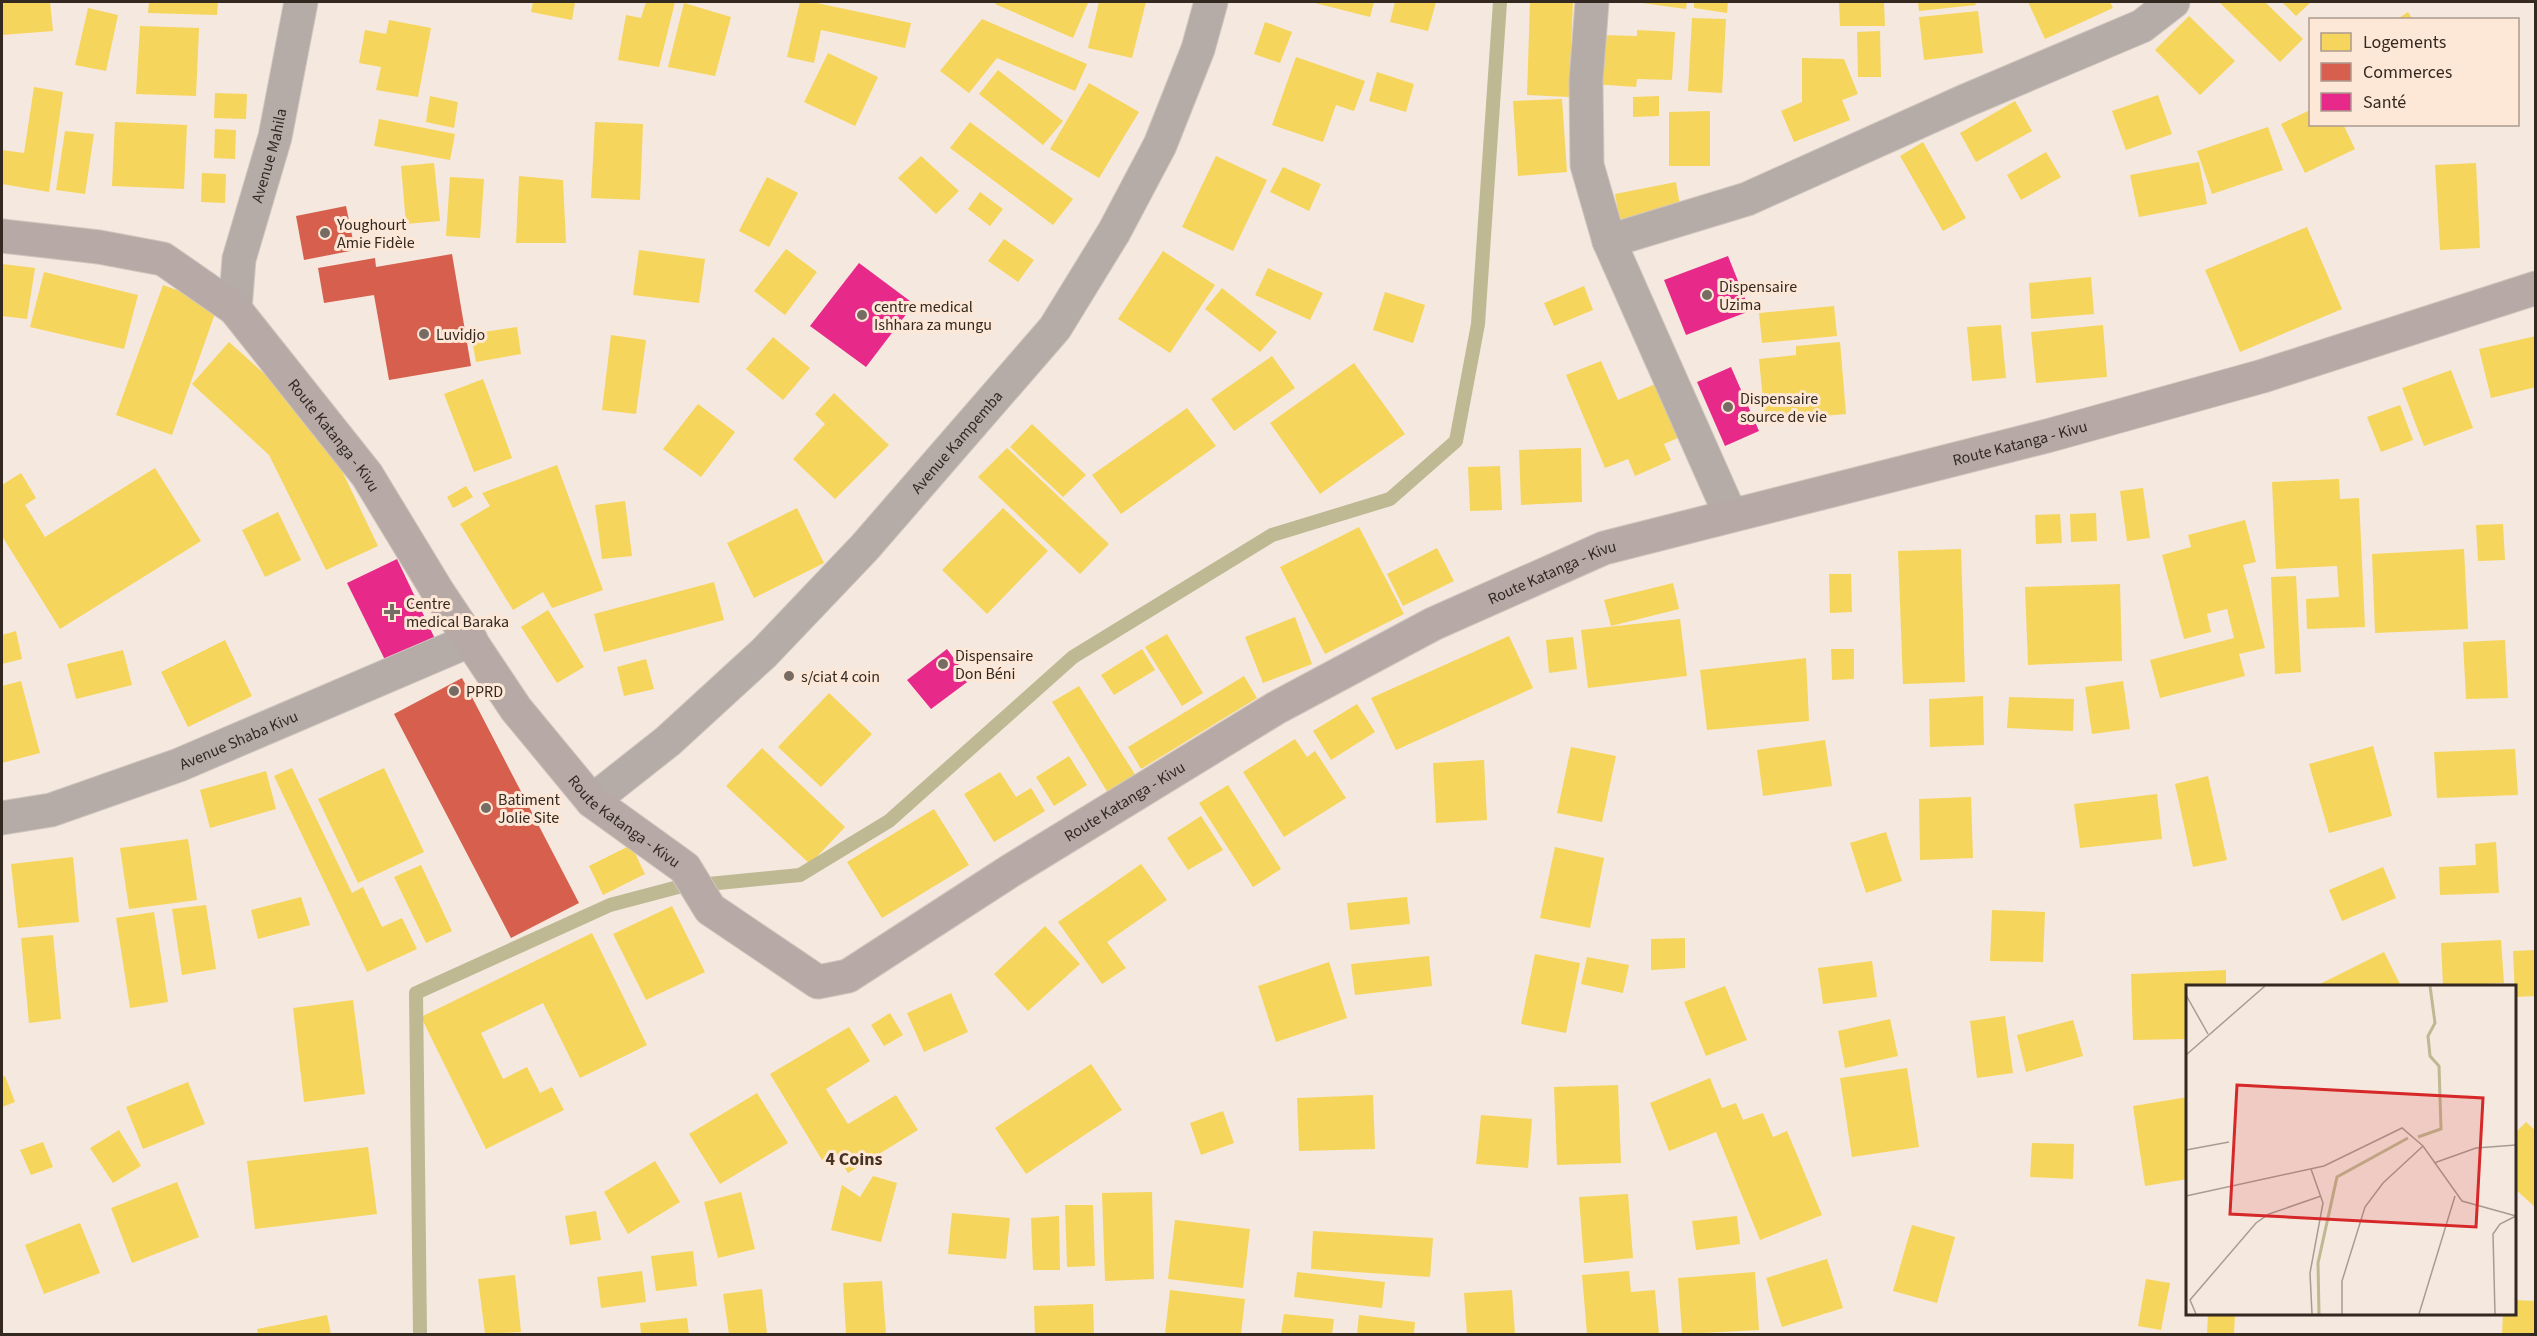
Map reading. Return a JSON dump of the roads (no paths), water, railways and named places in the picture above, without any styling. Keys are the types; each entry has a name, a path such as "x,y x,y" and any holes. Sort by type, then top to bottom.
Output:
{"highway":[{"name":"Route Katanga - Kivu","path":"2,237 99,247 163,259 235,309 367,475 516,709 592,801 685,868 710,909 819,982 848,975 1010,871 1276,708 1433,624 1604,548 1730,514 2047,436 2252,379 2535,288"}],"street":[{"name":"Avenue Mahila","path":"235,309 238,259 275,137 302,2"},
{"name":"Avenue Kampemba","path":"592,801 668,741 764,653 865,547 1055,328 1113,232 1160,145 1198,50 1211,2"},
{"path":"1592,2 1586,81 1587,165 1610,242 1730,514"},
{"path":"1610,242 1747,199 1965,101 2142,26 2173,2"},
{"name":"Avenue Shaba Kivu","path":"2,818 51,810 179,765 471,640"}],"waterway":[{"path":"420,1334 416,993 610,905 678,887 800,875 889,821 1073,657 1272,535 1390,499 1456,441 1478,324 1500,2"}],"place":[{"name":"Youghourt Amie Fidèle","path":"325,233"},
{"name":"Dispensaire Uzima","path":"1707,295"},
{"name":"centre medical Ishhara za mungu","path":"862,315"},
{"name":"Luvidjo","path":"424,334"},
{"name":"Dispensaire source de vie","path":"1728,407"},
{"name":"Centre medical Baraka","path":"392,612"},
{"name":"Dispensaire Don Béni","path":"943,664"},
{"name":"s/ciat 4 coin","path":"789,676"},
{"name":"PPRD","path":"454,691"},
{"name":"Batiment Jolie Site","path":"486,808"}],"district":[{"name":"4 Coins","path":"854,1159"}]}
